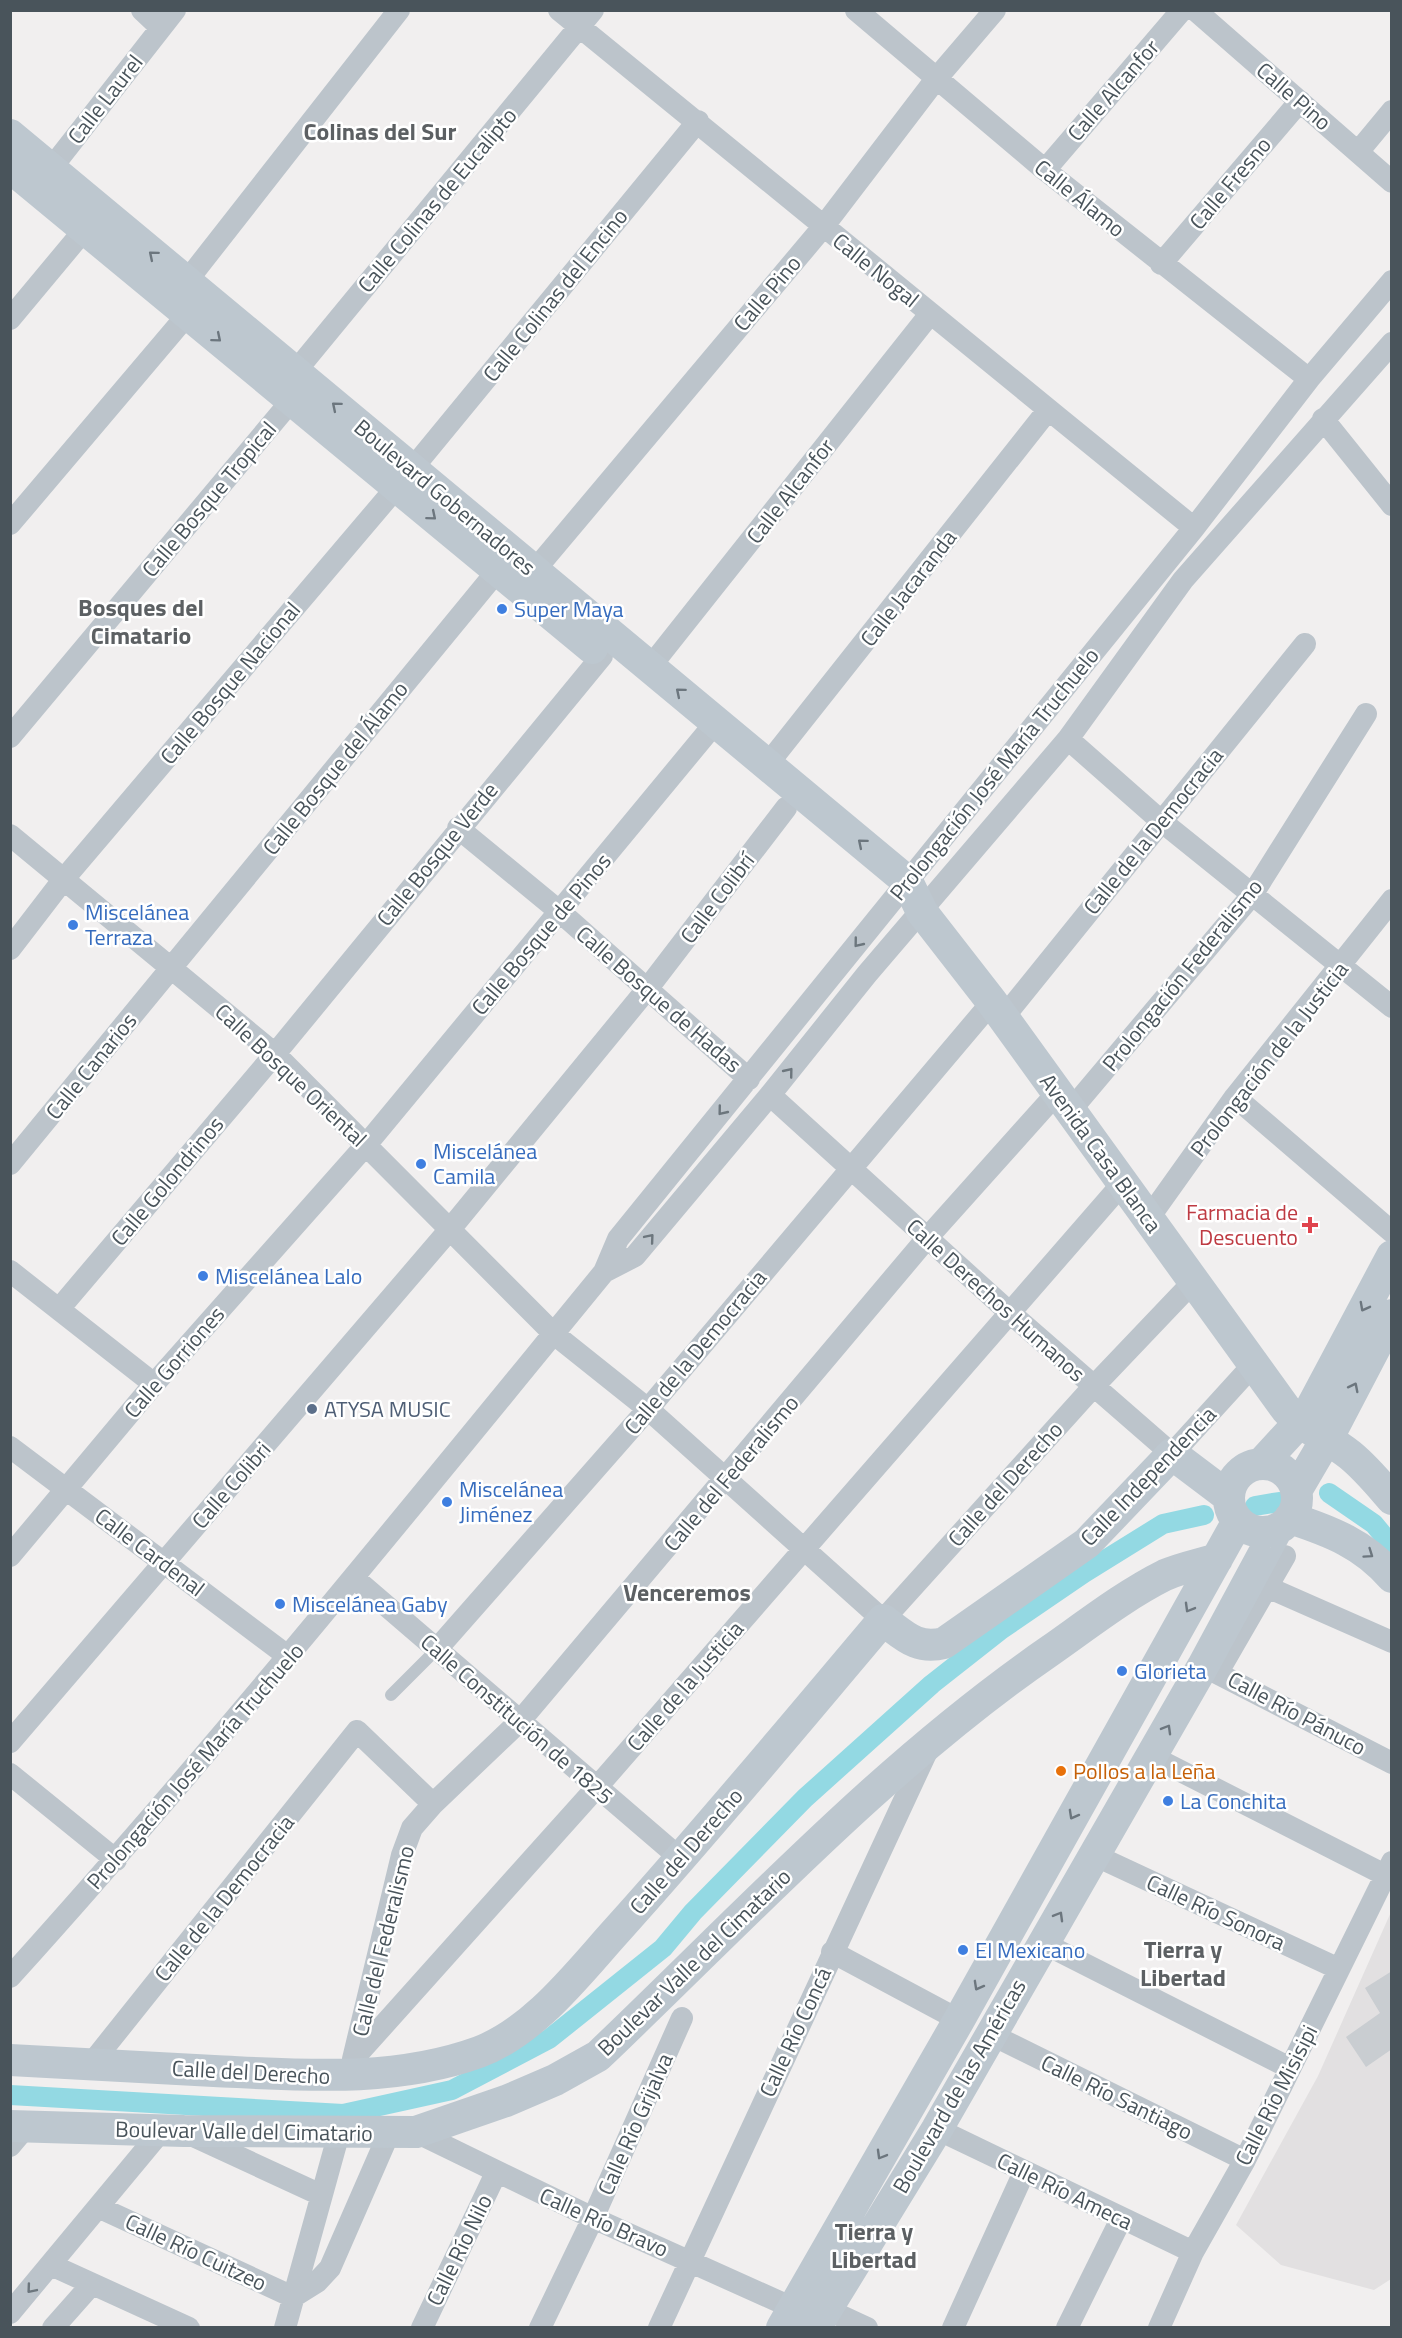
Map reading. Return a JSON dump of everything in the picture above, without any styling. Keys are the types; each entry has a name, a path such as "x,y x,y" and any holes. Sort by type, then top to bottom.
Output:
{"main road":[{"name":"Boulevard Gobernadores","path":"10,135 85,229 188,314 293,386"},
{"name":"Boulevard Gobernadores","path":"10,167 43,179 186,282 293,386 404,477 534,572 650,668 786,808 908,897"},
{"name":"Boulevard Gobernadores","path":"404,477 498,570 602,656 710,731 767,765 908,897"},
{"name":"Avenida Casa Blanca","path":"908,897 997,1010 1253,1365 1313,1431 1369,1472 1392,1499"},
{"name":"Boulevard de las Américas","path":"1313,1431 1309,1412 1392,1256"},
{"name":"Boulevard de las Américas","path":"804,2318 937,2129 1151,1756 1210,1669 1287,1523 1313,1431 1392,1315"},
{"name":"Boulevard de las Américas","path":"1263,1463 1313,1431"},
{"name":"Calle Derechos Humanos","path":"1172,1454 1233,1509"},
{"name":"Calle Independencia","path":"883,1620 914,1642 929,1647 944,1643 1087,1543 1172,1454"},
{"path":"1287,1523 1284,1470 1275,1465 1263,1463 1254,1464 1240,1472 1234,1480 1233,1509 1257,1532 1287,1523 1342,1537 1375,1557 1392,1576"},
{"name":"Boulevard de las Américas","path":"804,2318 959,2020 1217,1559 1233,1509"},
{"name":"Boulevar Valle del Cimatario","path":"16,2133 173,2131 402,2133 506,2101 555,2080 598,2056 849,1813 933,1738 1002,1683 1110,1609 1166,1575 1217,1559"},
{"name":"Calle del Derecho","path":"10,2060 91,2064 345,2068 437,2063 480,2052 516,2031 546,2006 681,1859 883,1620"}],"street":[{"path":"142,10 168,19"},
{"path":"186,282 399,10"},
{"name":"Calle Nogal","path":"559,10 586,19 698,121 823,227 1194,528"},
{"name":"Calle Álamo","path":"856,10 1045,170 1309,379"},
{"name":"Calle Pino","path":"534,572 823,227 936,79 995,10"},
{"name":"Calle Alcanfor","path":"1045,170 1182,10"},
{"name":"Calle Pino","path":"1195,10 1392,182"},
{"name":"Calle Laurel","path":"43,179 168,19"},
{"name":"Calle Colinas de Eucalipto","path":"293,386 586,19"},
{"name":"Calle Fresno","path":"1161,264 1300,101"},
{"path":"1358,152 1392,111"},
{"name":"Calle Colinas del Encino","path":"404,477 698,121"},
{"path":"10,319 85,229"},
{"name":"Prolongación José María Truchuelo","path":"10,1977 116,1860 289,1657 554,1334 604,1272 618,1239 749,1079 908,897 1309,379 1392,281"},
{"path":"10,524 188,314"},
{"name":"Calle Alcanfor","path":"650,668 930,314"},
{"path":"908,897 1068,739 1183,580 1392,343"},
{"name":"Calle Bosque Tropical","path":"10,737 293,386"},
{"name":"Calle Jacaranda","path":"767,765 1048,410"},
{"path":"1323,419 1392,505"},
{"name":"Calle Bosque Nacional","path":"10,949 63,880 86,856 404,477"},
{"name":"Calle Bosque del Álamo","path":"172,967 498,570"},
{"name":"Calle de la Democracia","path":"437,1649 648,1409 850,1169 997,1010 1161,820 1305,644"},
{"name":"Calle Bosque Verde","path":"275,1054 458,828 602,656"},
{"name":"Prolongación Federalismo","path":"1063,1102 1252,895 1366,714"},
{"name":"Calle Bosque de Pinos","path":"366,1145 710,731"},
{"path":"1068,739 1161,820 1392,1007"},
{"name":"Calle Colibrí","path":"450,1228 648,988 786,808"},
{"name":"Calle Bosque de Hadas","path":"458,828 559,911 749,1079"},
{"name":"Calle Bosque Oriental","path":"10,835 275,1054 554,1334 648,1409 883,1620"},
{"name":"Prolongación José María Truchuelo","path":"604,1272 635,1256 770,1095 867,974 908,897"},
{"name":"Prolongación de la Justicia","path":"1148,1219 1235,1097 1392,900"},
{"name":"Calle Canarios","path":"10,1164 172,967"},
{"name":"Calle Golondrinos","path":"59,1309 275,1054"},
{"name":"Calle Derechos Humanos","path":"770,1095 1009,1312 1172,1454"},
{"path":"1235,1097 1392,1232"},
{"name":"Calle del Federalismo","path":"345,2068 402,1855 412,1828 433,1804 520,1721 928,1237 1063,1102"},
{"name":"Calle Gorriones","path":"10,1556 154,1384 366,1145"},
{"name":"Calle de la Justicia","path":"345,2068 597,1787 1122,1184"},
{"name":"Calle Colibri","path":"10,1742 450,1228"},
{"path":"10,1271 154,1384"},
{"name":"Calle del Derecho","path":"883,1620 1093,1387 1193,1282"},
{"name":"Calle Independencia","path":"1172,1454 1253,1365"},
{"name":"Calle Cardenal","path":"10,1448 68,1489 289,1657"},
{"name":"Boulevard de las Américas","path":"1210,1669 1267,1587 1287,1523"},
{"name":"Calle Constitución de 1825","path":"354,1578 681,1859"},
{"path":"1267,1587 1392,1642"},
{"name":"Calle Río Pánuco","path":"1210,1669 1392,1763"},
{"name":"Calle de la Democracia","path":"91,2064 357,1731 433,1804"},
{"name":"Calle Río Concá","path":"659,2328 933,1738"},
{"path":"1151,1756 1388,1869"},
{"path":"10,1774 116,1860"},
{"name":"Calle Río Sonora","path":"1094,1855 1339,1969"},
{"name":"Calle Río Misisipi","path":"1159,2328 1193,2252 1245,2160 1388,1869"},
{"path":"1043,1943 1290,2068"},
{"path":"832,1952 959,2020"},
{"name":"Calle Río Grijalva","path":"540,2328 593,2218 682,2018"},
{"name":"Calle Río Santiago","path":"990,2034 1245,2160"},
{"name":"Calle Río Ameca","path":"937,2129 1193,2252"},
{"path":"10,2313 98,2207 173,2131 321,2195"},
{"path":"285,2328 339,2133"},
{"path":"293,2297 317,2282 330,2268 402,2133"},
{"name":"Calle Río Bravo","path":"402,2133 689,2260 804,2318 867,2328"},
{"path":"953,2328 1024,2172"},
{"name":"Calle Río Nilo","path":"422,2328 496,2173"},
{"name":"Calle Río Cuitzeo","path":"98,2207 293,2297"},
{"path":"1067,2328 1121,2219"},
{"path":"51,2265 189,2328"},
{"path":"53,2328 92,2284"}],"lane":[{"name":"Calle de la Democracia","path":"391,1695 437,1649"}],"shaded area":[{"path":"1391,1912 1391,2279 1374,2290 1281,2265 1236,2225 1318,2076"}],"building":[{"path":"1392,1971 1392,2049 1366,2067 1346,2037 1380,2013 1365,1988"}],"waterway":[{"path":"1329,1493 1374,1524 1392,1546"},
{"path":"1255,1506 1279,1502"},
{"path":"10,2095 343,2114 452,2090 549,2039 663,1948 693,1912 805,1798 932,1684 1002,1629 1084,1573 1163,1524 1204,1515"}],"place":[{"name":"Super Maya","path":"502,609"},
{"name":"Miscelánea Terraza","path":"73,925"},
{"name":"Miscelánea Camila","path":"421,1164"},
{"name":"Farmacia de Descuento","path":"1310,1225"},
{"name":"Miscelánea Lalo","path":"203,1276"},
{"name":"ATYSA MUSIC","path":"312,1409"},
{"name":"Miscelánea Jiménez","path":"447,1502"},
{"name":"Miscelánea Gaby","path":"280,1604"},
{"name":"Glorieta","path":"1122,1671"},
{"name":"Pollos a la Leña","path":"1061,1771"},
{"name":"La Conchita","path":"1168,1801"},
{"name":"El Mexicano","path":"963,1950"}],"district":[{"name":"Colinas del Sur","path":"380,131"},
{"name":"Bosques del Cimatario","path":"141,621"},
{"name":"Venceremos","path":"687,1592"},
{"name":"Tierra y Libertad","path":"1183,1963"},
{"name":"Tierra y Libertad","path":"874,2245"}]}
